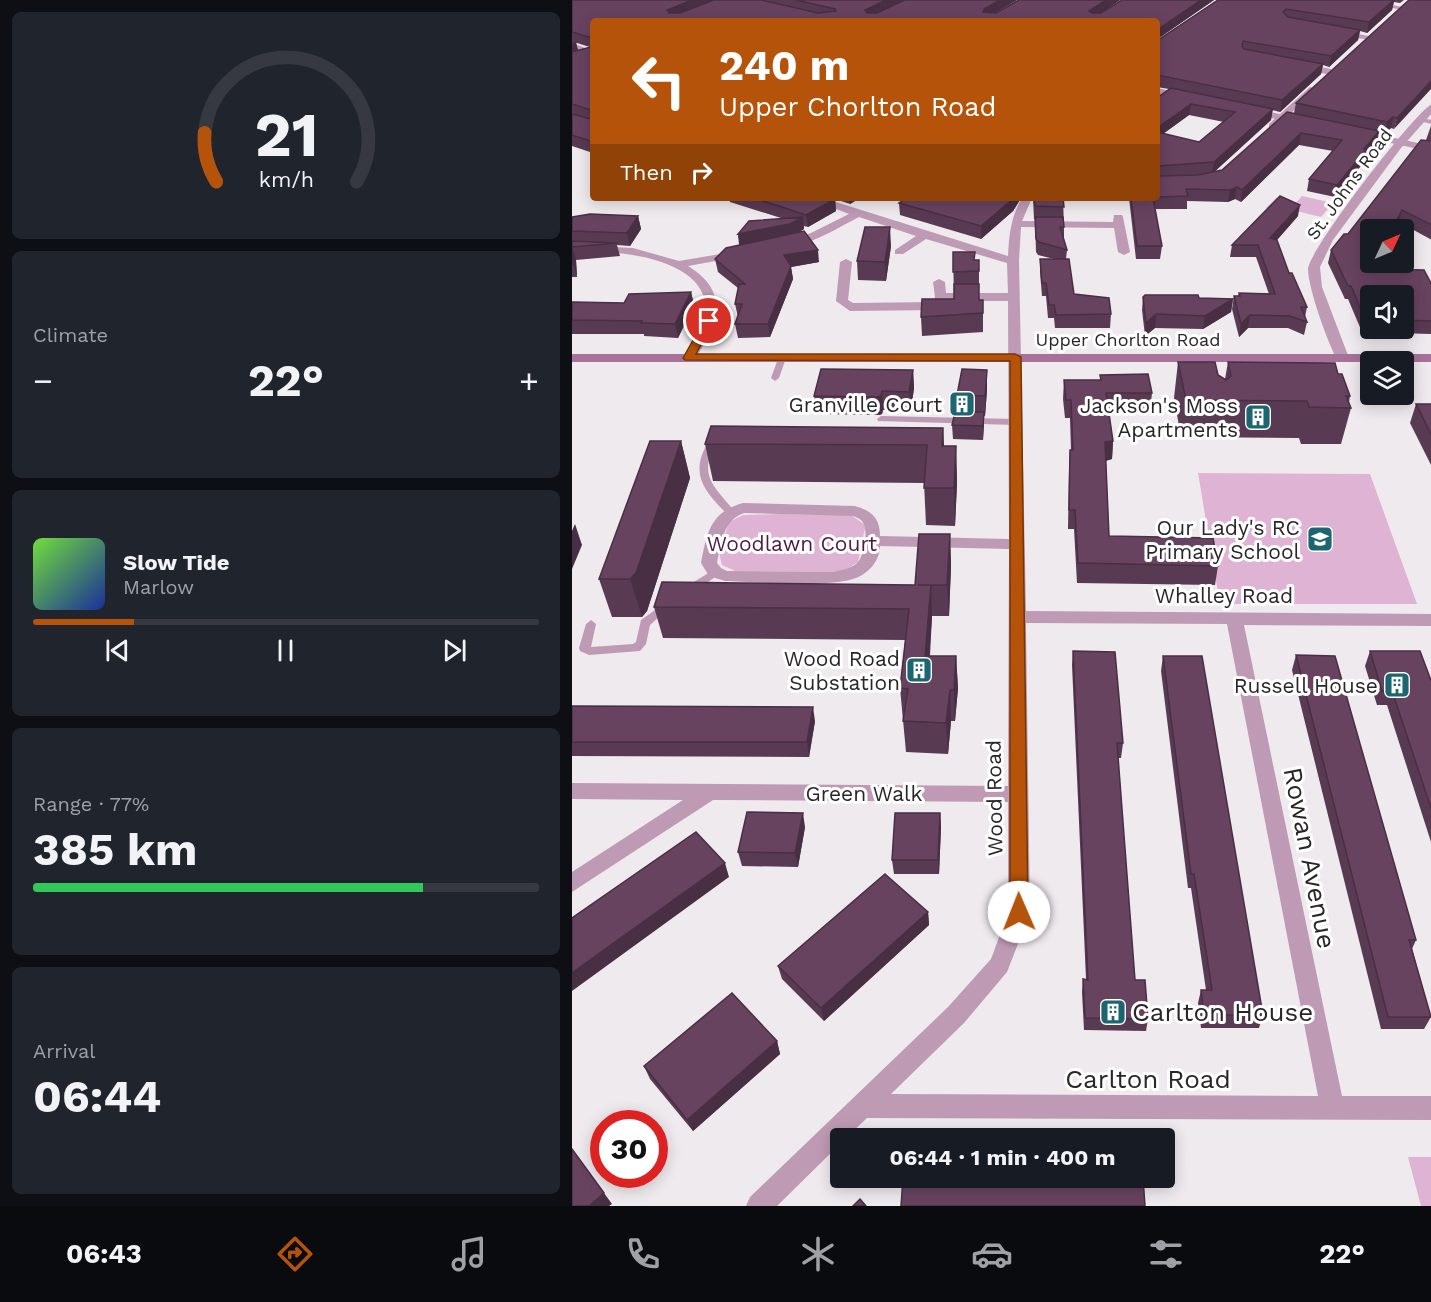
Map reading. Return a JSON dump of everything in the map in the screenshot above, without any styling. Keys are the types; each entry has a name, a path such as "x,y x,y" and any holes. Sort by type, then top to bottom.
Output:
{"main road":[{"path":"575,58 590,53"},
{"name":"Upper Chorlton Road","path":"572,358 1015,357 1207,363 1432,357"}],"street":[{"path":"1355,0 1399,11 1411,0"},
{"path":"1322,30 1371,36 1361,45"},
{"path":"572,45 590,51"},
{"path":"1289,63 1328,75 1339,65"},
{"path":"1263,135 1317,85"},
{"path":"1160,91 1193,98"},
{"path":"1160,101 1170,93"},
{"name":"St. Johns Road","path":"1343,358 1316,287 1314,267 1328,239 1400,143 1432,107"},
{"path":"1237,108 1314,124"},
{"path":"1346,131 1432,149"},
{"path":"822,201 924,235 1013,261"},
{"name":"Wood Road","path":"758,1206 956,1014 998,965 1019,912 1018,544 1013,261 1017,224 1021,204 1024,201"},
{"path":"775,247 815,235 859,213"},
{"path":"1017,224 1119,221 1124,252"},
{"path":"899,252 924,235"},
{"path":"572,248 638,251 677,265 702,284 709,294 712,308 709,321 689,358"},
{"path":"677,265 747,252"},
{"path":"846,262 842,301 850,307 933,307 940,304 939,282"},
{"path":"941,297 1014,297"},
{"path":"743,508 855,511 870,519 872,554 863,567 843,576 779,578 725,576 715,572 709,563 719,523 730,513 743,508"},
{"path":"873,542 1018,544"},
{"name":"Whalley Road","path":"1017,617 1432,620"},
{"name":"Rowan Avenue","path":"1234,618 1333,1109"},
{"name":"Green Walk","path":"572,791 1018,794"},
{"path":"572,883 710,792"},
{"name":"Carlton Road","path":"863,1106 1432,1108"}],"lane":[{"path":"1420,120 1432,122"},
{"path":"775,378 782,358"},
{"path":"881,419 1016,422"},
{"path":"726,433 715,438 709,447 702,471 707,487 730,513"},
{"path":"591,624 584,648 589,651 636,648 641,644 645,624 652,616 715,572"}],"green space":[{"path":"1302,196 1333,203 1321,217 1280,207 1266,208 1276,198 1296,203"},
{"name":"Our Lady's RC Primary School","path":"1198,473 1370,474 1417,604 1220,604"},
{"name":"Woodlawn Court","path":"743,515 851,515 864,524 865,528 858,562 845,570 832,572 735,571 722,565 719,553 729,522"},
{"path":"1408,1157 1431,1157 1431,1206 1421,1206"}],"building":[{"path":"572,0 692,0 667,10 669,13 680,13 714,0 761,0 818,13 836,11 796,0 886,0 865,10 867,13 877,13 905,0 1000,0 984,9 983,12 996,13 1019,0 1106,0 1089,11 1101,13 1122,0 1201,0 1160,28 1160,18 590,18 590,37 572,32"},
{"path":"1218,0 1394,0 1369,22 1286,9 1283,12 1288,17 1360,30 1331,56 1243,41 1244,49 1323,64 1282,100 1160,76 1160,39"},
{"path":"1409,0 1432,0 1432,80 1397,118 1393,117 1387,122 1296,103"},
{"path":"590,47 590,110 572,104 572,52"},
{"path":"1171,88 1273,109 1214,162 1160,166 1160,133 1199,142 1235,112 1191,104 1160,126 1160,96"},
{"path":"1287,112 1379,131 1337,185 1309,179 1342,140 1301,133 1242,190 1237,187 1230,190 1186,189 1188,196 1160,197 1160,176 1198,175 1222,170"},
{"path":"572,114 590,119 590,141 572,135"},
{"path":"1421,140 1432,141 1432,225 1402,210 1398,219 1360,219 1360,273 1414,273 1414,270 1424,270 1432,285 1432,321 1414,320 1414,285 1360,285 1360,307 1331,250 1344,234 1348,234"},
{"path":"1280,196 1300,205 1270,238 1277,240 1289,273 1292,273 1307,307 1301,307 1307,322 1290,316 1250,315 1241,324 1234,296 1240,296 1239,293 1275,294 1258,245 1232,245"},
{"path":"763,201 831,201 806,215"},
{"path":"902,201 1010,201 981,226 899,203"},
{"path":"1034,201 1063,201 1064,207 1035,206"},
{"path":"1131,201 1154,201 1162,246 1137,246"},
{"path":"590,214 638,216 627,233 572,231 572,217"},
{"path":"803,217 790,224 738,234 749,221"},
{"path":"1035,217 1063,217 1064,227 1060,227 1067,250 1039,242 1036,239"},
{"path":"865,227 890,227 885,262 857,261"},
{"path":"804,231 818,250 784,255 791,266 768,324 735,324 742,304 735,304 739,284 745,284 715,259 726,248"},
{"path":"572,241 617,243 572,247"},
{"path":"953,252 975,252 974,260 979,260 979,271 953,272"},
{"path":"1040,259 1069,259 1074,294 1109,298 1111,314 1056,315 1054,305 1049,305 1046,283 1042,283"},
{"path":"954,284 979,284 979,300 983,300 983,313 921,317 922,299 954,299"},
{"path":"691,292 675,324 572,320 572,302 624,303 629,294"},
{"path":"1145,295 1198,295 1199,298 1233,299 1205,316 1156,314 1146,323 1143,297"},
{"path":"1178,362 1215,362 1218,375 1226,380 1231,376 1228,362 1335,363 1338,374 1342,374 1350,396 1346,396 1351,408 1309,407 1307,401 1186,400"},
{"path":"821,369 913,370 909,392 882,391 881,396 877,397 814,396"},
{"path":"962,369 987,370 985,396 957,395"},
{"path":"1148,374 1152,393 1106,393 1113,441 1105,442 1109,536 1213,538 1218,566 1078,563 1075,510 1069,510 1070,450 1073,450 1071,400 1066,400 1064,380 1101,380 1100,375"},
{"path":"1416,404 1432,404 1432,436"},
{"path":"955,412 984,412 983,426 952,425"},
{"path":"711,426 943,428 942,446 956,446 954,488 924,488 927,445 705,444"},
{"path":"650,441 681,441 636,573 630,579 599,579"},
{"path":"919,534 950,534 947,585 931,585 925,656 956,656 954,690 950,690 946,723 903,721 908,689 900,688 909,609 654,607 662,582 915,585"},
{"path":"1073,651 1115,652 1123,743 1117,743 1135,980 1145,980 1148,1019 1085,1018 1083,979 1088,980"},
{"path":"1370,651 1420,651 1432,683 1432,811 1392,691 1382,691"},
{"path":"1296,655 1335,656 1416,940 1409,940 1431,1017 1388,1017"},
{"path":"1163,656 1202,656 1263,1015 1204,1015 1201,990 1212,990 1194,874 1191,874"},
{"path":"572,706 813,707 807,742 572,742"},
{"path":"747,812 803,813 795,853 738,852"},
{"path":"895,813 940,813 938,860 892,860"},
{"path":"696,832 725,863 572,973 572,918"},
{"path":"885,874 928,912 821,1008 778,966"},
{"path":"732,993 777,1041 687,1120 644,1066"},
{"path":"572,1149 590,1174 590,1188 600,1188 604,1193 589,1206 572,1206"},
{"path":"902,1188 1144,1188 1145,1206 901,1206"},
{"path":"860,1199 866,1206 853,1206"}],"place":[{"name":"Granville Court","path":"962,404"},
{"name":"Jackson's Moss Apartments","path":"1258,417"},
{"name":"Our Lady's RC Primary School","path":"1320,539"},
{"name":"Wood Road Substation","path":"919,670"},
{"name":"Russell House","path":"1397,685"},
{"name":"Carlton House","path":"1113,1012"}],"route":[{"path":"709,321 689,358 1015,357 1019,912"}]}
